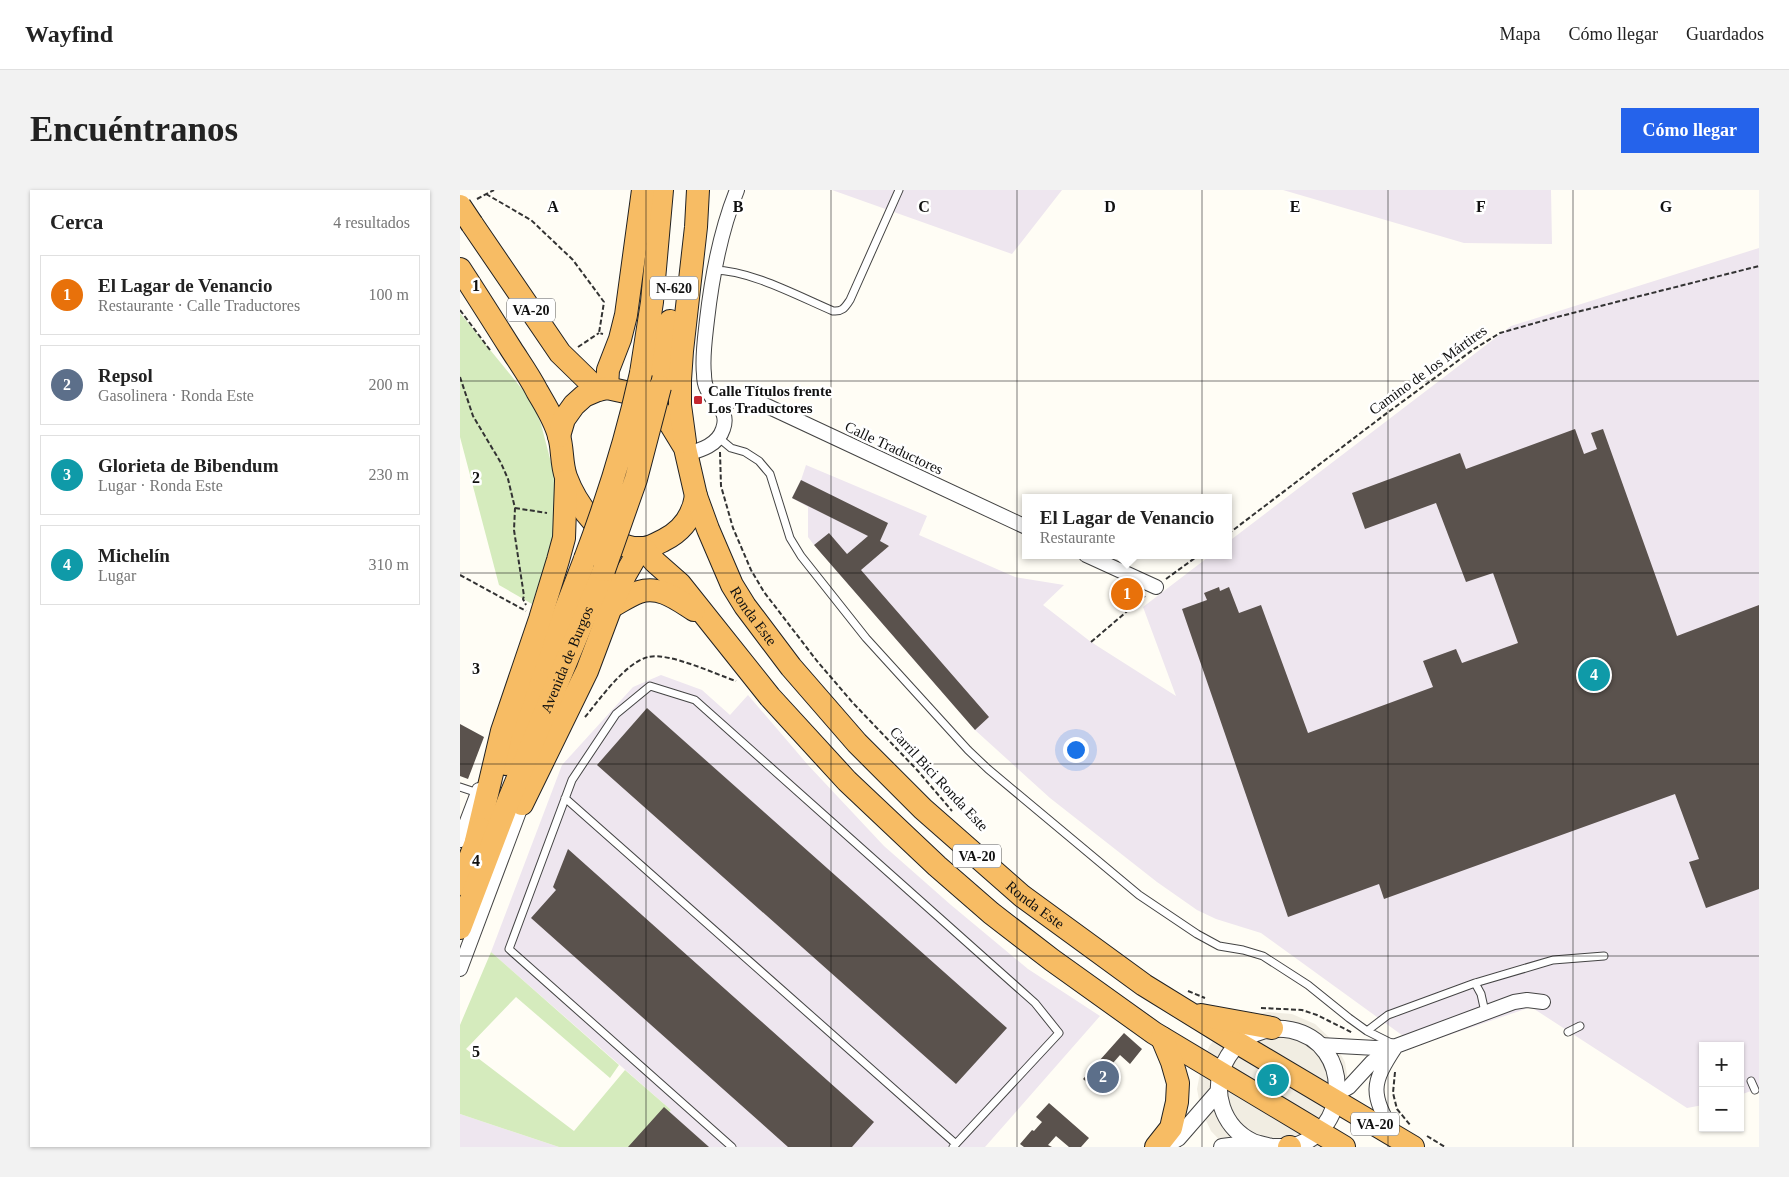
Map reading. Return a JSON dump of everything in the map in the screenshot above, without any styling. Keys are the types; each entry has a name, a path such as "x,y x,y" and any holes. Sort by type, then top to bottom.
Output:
{"highway":[{"path":"602,389 608,370 610,336 626,315 643,190"},
{"name":"Avenida de Burgos","path":"460,928 595,564 602,513 630,419 641,373 652,302 662,190"},
{"name":"Avenida de Burgos","path":"460,884 468,840 636,479 660,387 686,190"},
{"path":"686,451 680,405 680,380 698,190"},
{"name":"VA-20","path":"469,210 564,356 602,389 584,396 574,405 564,419 559,436"},
{"name":"VA-20","path":"460,269 535,388 559,436 566,477 579,504 603,532 622,544 641,548 680,584 711,620 770,697 847,781 937,866 991,913 1052,960 1162,1038 1219,1082 1319,1131 1344,1147"},
{"name":"Ronda Este","path":"602,389 630,393 644,400 660,412 671,425 686,451 696,496 716,550 744,606 786,661 858,743 923,808 1022,896 1144,985 1199,1006 1238,1043 1337,1098 1411,1136"},
{"path":"468,840 540,619 564,538 566,477"},
{"path":"484,867 520,809 587,671 625,575 641,548 673,535 684,525 692,513 696,496"},
{"path":"611,607 640,592 654,590 667,593 711,620"},
{"path":"1199,1006 1272,1028"},
{"path":"1156,1147 1171,1128 1177,1102 1178,1083 1162,1038"}],"street":[{"path":"686,451 701,450 719,438 724,429 725,420 722,408 707,389 704,374 705,339 714,270 723,231 737,190"},
{"name":"Calle Traductores","path":"722,408 732,400 745,398 765,405 1022,525"},
{"path":"1095,559 1156,587"},
{"name":"Avenida de Burgos","path":"468,840 478,793 502,731"},
{"path":"460,969 520,809"},
{"path":"1337,1098 1372,1062 1396,1046 1514,1002 1527,1000 1543,1002"},
{"path":"1162,1147 1178,1138 1219,1082 1229,1054 1238,1043 1253,1034 1272,1028 1297,1032 1310,1037 1330,1058 1336,1072 1338,1087 1337,1098 1330,1118 1319,1131 1305,1141 1289,1147 1272,1147 1254,1142 1235,1129 1226,1118 1221,1105 1219,1082"},
{"path":"1320,1046 1376,1048 1396,1046"},
{"path":"1396,1046 1386,1061 1376,1086 1378,1107 1411,1136"},
{"path":"1222,1147 1254,1142"}],"lane":[{"path":"714,270 727,270 747,275 839,312 844,309 850,300 899,190"},
{"path":"719,438 732,448 745,452 759,461 770,474 790,538 801,556 866,638 968,750 988,769 1139,895 1197,934 1219,946 1243,950 1262,956 1308,984 1367,1031 1396,1046"},
{"path":"565,798 955,1145 1059,1033 1035,1002 695,700 650,686 616,714 572,780 565,798 509,948 732,1147"},
{"path":"460,787 478,793"},
{"path":"1367,1031 1388,1015 1475,983 1553,960 1604,956"},
{"path":"1475,983 1481,994 1485,1012"},
{"path":"1568,1032 1580,1026"},
{"path":"1751,1081 1755,1090"}],"path":[{"path":"469,210 486,194 494,190"},
{"path":"486,194 531,220 573,260 604,302 610,336 564,356"},
{"name":"Camino de los Mártires","path":"1232,531 1383,416 1474,349 1500,333 1759,266"},
{"path":"460,376 473,416 501,463 508,479 515,508 514,530 523,599 531,614 460,575"},
{"name":"Carril Bici Ronda Este","path":"721,452 721,486 731,523 739,547 764,592 829,675 888,741 918,771 952,811"},
{"path":"515,508 548,513"},
{"path":"1091,642 1156,587 1194,559"},
{"path":"1182,989 1199,1006"},
{"path":"1256,1008 1302,1010 1317,1015 1356,1035"},
{"path":"1396,1073 1393,1082 1393,1094 1397,1109 1411,1136 1445,1147"}],"shaded area":[{"path":"832,190 1062,190 1012,254"},
{"path":"1283,190 1551,190 1552,244 1464,243"},
{"path":"1759,248 1759,1088 1744,1094 1744,1042 1699,1042 1699,1106 1687,1108 1531,1007 1417,1046 1261,933 1216,919 1197,910 1157,882 1050,798 975,730 814,545 808,537 808,507 792,498 806,465 927,516 919,535 1015,577 1064,585 1043,605 1091,642 1176,696 1143,607 1206,559 1232,559 1232,539 1511,326"},
{"path":"661,675 702,690 730,715 748,695 808,765 884,846 1028,969 1100,1016 985,1147 638,1147 671,1110 491,952 562,765 633,687"},
{"path":"1268,1012 1292,1014 1315,1024 1333,1041 1345,1062 1349,1087 1346,1107 1328,1137 1318,1147 1226,1147 1211,1131 1201,1110 1197,1089 1202,1062 1210,1045 1225,1028 1245,1017"},
{"path":"460,1114 559,1147 460,1147"}],"green space":[{"path":"460,313 531,400 541,424 555,478 555,533 532,604 499,585 460,437"},
{"path":"491,952 619,1065 610,1078 516,997 466,1049 574,1131 625,1070 671,1110 638,1147 559,1147 460,1114 460,1025"}],"building":[{"path":"1575,429 1584,454 1597,449 1591,433 1603,429 1677,636 1759,605 1759,889 1706,908 1689,862 1699,859 1675,794 1384,899 1379,884 1288,917 1182,609 1207,600 1204,593 1219,587 1220,591 1229,587 1239,613 1261,605 1308,733 1433,687 1423,661 1456,649 1462,663 1518,643 1493,573 1466,582 1436,503 1365,529 1352,493 1460,453 1466,469"},
{"path":"801,480 888,523 880,541 889,546 861,570 989,717 975,730 814,545 829,533 847,554 868,536 792,498"},
{"path":"647,708 1007,1028 956,1084 597,765"},
{"path":"460,724 484,737 468,779 460,776"},
{"path":"568,849 874,1122 852,1147 788,1147 531,918 556,890 553,887"},
{"path":"1124,1033 1142,1049 1130,1064 1120,1055 1092,1087 1083,1079"},
{"path":"1049,1103 1089,1138 1081,1147 1069,1147 1056,1136 1048,1145 1052,1147 1024,1147 1020,1144 1042,1122 1036,1117"},
{"path":"664,1107 709,1147 628,1147"}],"place":[{"name":"Calle Títulos frente Los Traductores","path":"698,400"},
{"name":"El Lagar de Venancio","path":"1127,594"},
{"name":"Michelín","path":"1594,675"},
{"name":"Repsol","path":"1103,1077"},
{"name":"Glorieta de Bibendum","path":"1273,1080"}]}
